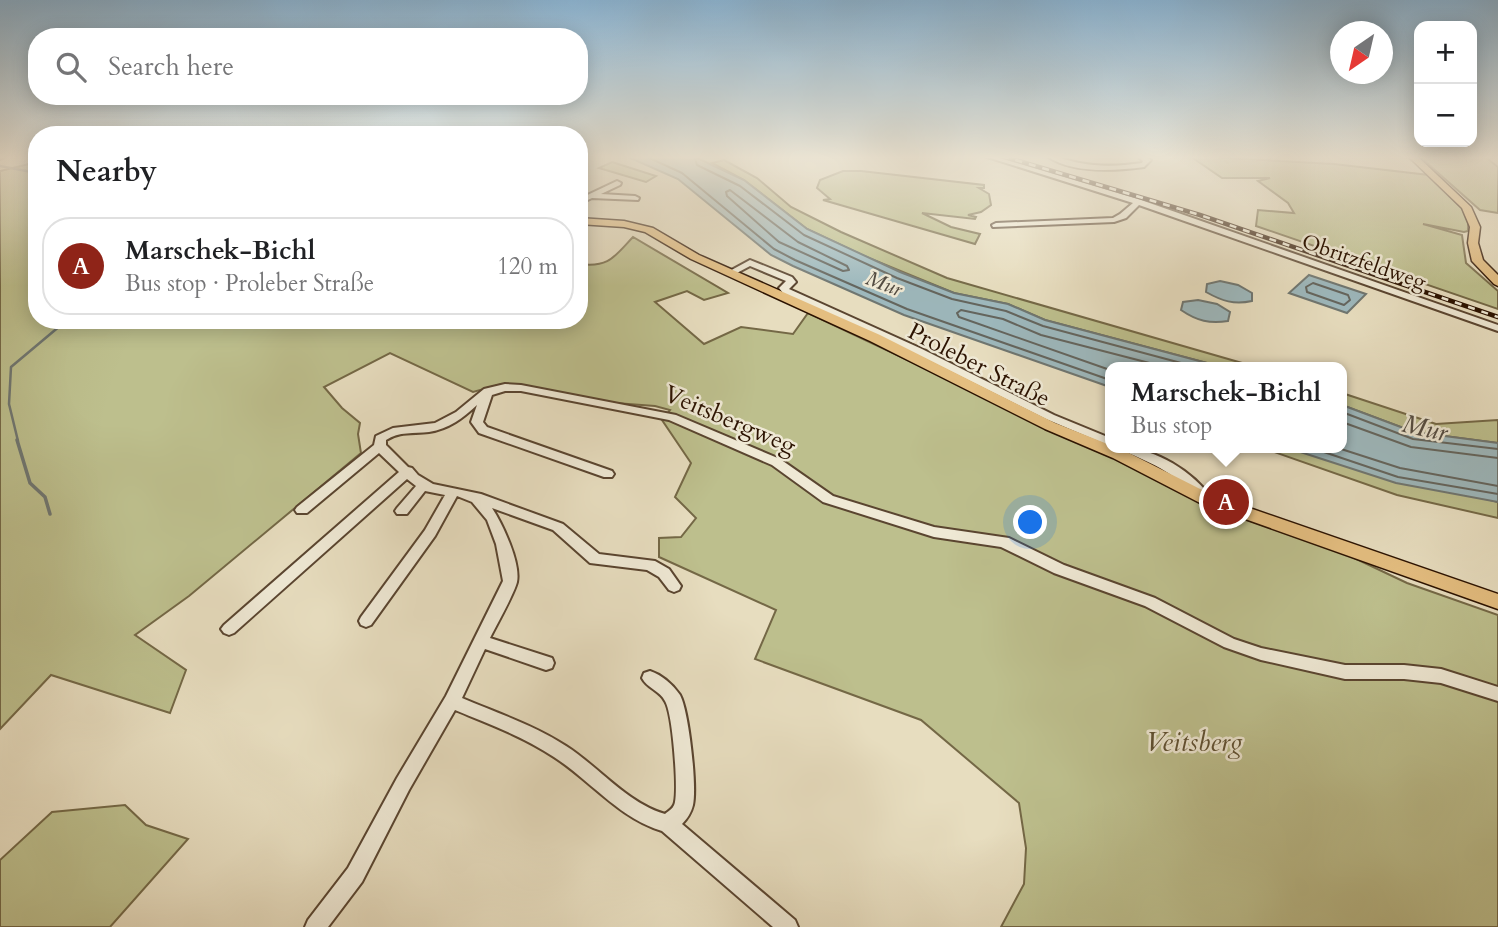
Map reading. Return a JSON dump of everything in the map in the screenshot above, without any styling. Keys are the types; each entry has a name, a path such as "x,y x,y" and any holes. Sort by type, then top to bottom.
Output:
{"main road":[{"path":"1459,199 1466,206 1475,227 1473,243 1478,261 1497,282"},
{"name":"Proleber Straße","path":"588,221 644,228 695,257 892,346 1050,426 1105,449"},
{"name":"Proleber Straße","path":"1116,453 1206,499 1498,602"}],"street":[{"name":"Obritzfeldweg","path":"1129,199 1498,328"},
{"path":"996,225 1114,220 1123,216 1138,202"},
{"name":"Proleber Straße","path":"730,273 750,264 789,279 791,282 784,288 786,291 918,351 1050,417 1105,440"},
{"name":"Veitsbergweg","path":"488,391 521,388 593,404 657,412 673,417 776,462 828,499 934,532 1004,542 1059,569 1150,602 1229,643 1261,654 1345,672 1404,672 1441,676 1498,694"},
{"path":"488,391 450,421 429,429 393,432 380,439 380,446 423,485 468,494 558,527 595,559 650,565 664,573 674,586"},
{"path":"488,391 477,422 483,430 608,474"},
{"path":"302,510 380,446"},
{"name":"Proleber Straße","path":"1138,453 1176,471 1198,487 1206,499"},
{"path":"229,629 408,471"},
{"path":"402,511 423,485"},
{"path":"366,621 430,533 453,492"},
{"path":"315,927 355,875 452,701 510,581 510,563 490,513 468,494"},
{"path":"481,641 546,663"},
{"path":"650,678 663,688 674,702 685,780 684,804 676,818 667,824"},
{"path":"452,701 558,750 636,811 655,822 667,824 788,927"}],"green space":[{"name":"Veitsberg","path":"0,199 28,199 28,329 588,329 588,265 610,260 633,237 728,293 704,300 687,291 655,302 704,344 741,327 793,334 808,313 1242,518 1350,556 1407,583 1498,615 1498,927 1001,927 1024,884 1026,848 1019,803 921,720 755,659 776,610 659,557 659,538 681,537 696,518 675,497 691,463 662,420 670,410 502,384 473,392 390,353 324,387 342,408 360,423 358,434 361,453 189,596 135,635 186,670 170,713 51,675 0,729"},
{"path":"769,199 782,199 791,207 841,232 947,278 1239,362 1203,362 1045,320 1008,304 954,293 807,229"},
{"path":"990,199 991,205 981,212 968,215 976,217 975,219 922,213 951,227 980,234 975,244 823,200"},
{"path":"1283,199 1453,199 1462,208 1468,222 1468,231 1423,224 1462,235 1466,263 1498,291 1498,309 1256,226 1258,210 1294,213"},
{"path":"1468,199 1498,199 1498,213 1480,210"},
{"path":"1347,395 1436,424 1498,420 1498,443 1414,432 1347,407"},
{"path":"1277,453 1307,453 1498,502 1498,518 1397,495"},
{"path":"125,805 146,825 188,839 110,927 0,927 0,860 52,812"}],"water":[{"name":"Mur","path":"703,199 769,199 807,229 900,272 954,293 1008,304 1045,320 1203,362 1105,362 1105,385 904,315 771,255"},
{"path":"1309,275 1366,294 1347,313 1289,293"},
{"path":"1220,281 1238,285 1252,293 1252,301 1228,301 1206,292 1207,284"},
{"path":"1198,300 1217,304 1230,312 1228,321 1204,321 1181,310 1183,302"},
{"name":"Mur","path":"1347,407 1414,432 1498,443 1498,502 1396,483 1303,453 1347,453"}],"waterway":[{"path":"18,441 9,404 11,367 56,329"},
{"path":"17,440 30,483 45,497 50,514"}],"railway":[{"path":"1147,199 1498,317"}],"place":[{"name":"Marschek-Bichl","path":"1226,502"}]}
